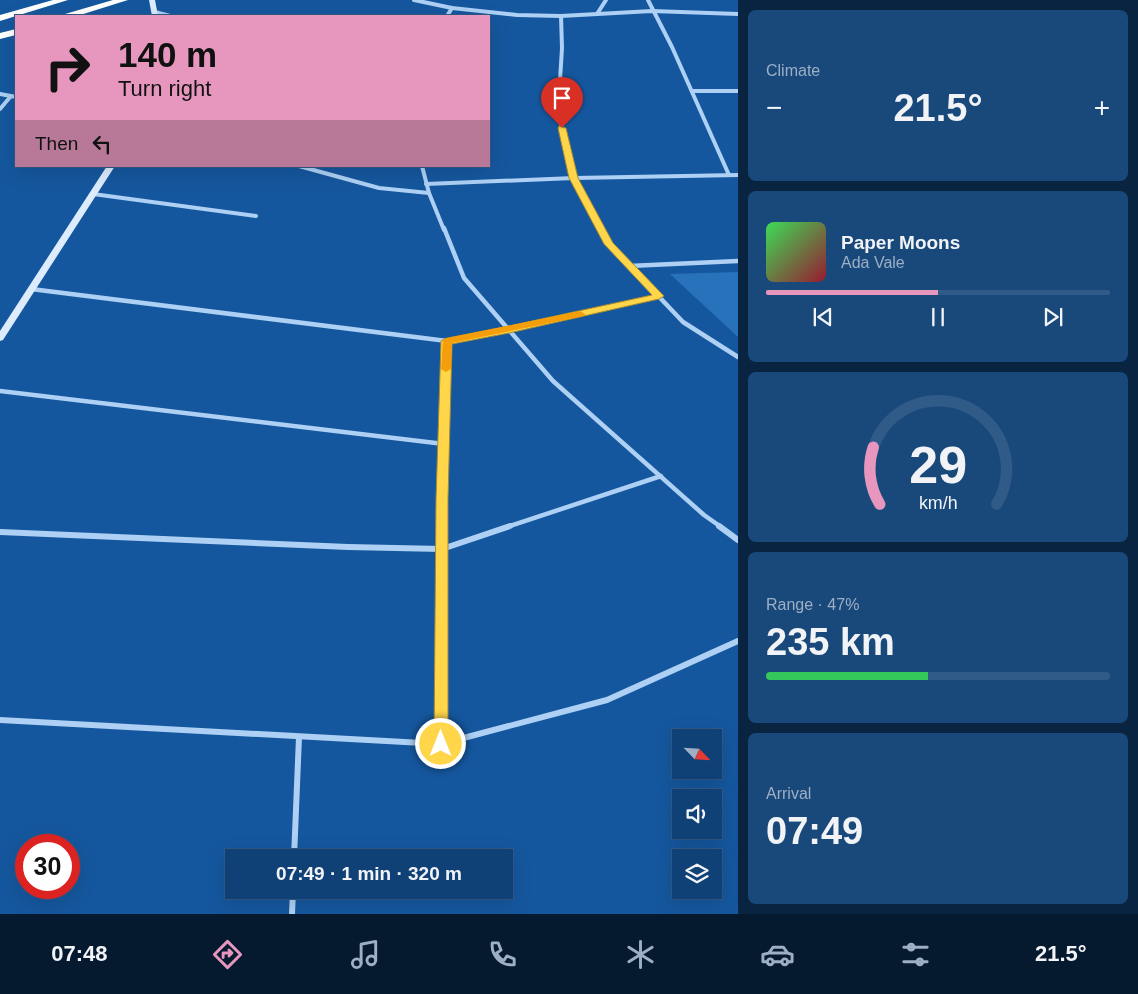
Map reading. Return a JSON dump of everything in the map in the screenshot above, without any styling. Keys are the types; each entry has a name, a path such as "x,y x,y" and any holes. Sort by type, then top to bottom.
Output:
{"highway":[{"path":"0,18 62,0"},
{"path":"71,15 123,0"},
{"path":"0,36 15,32"}],"street":[{"path":"152,0 155,14"},
{"path":"414,0 452,8 517,15 561,16 652,11 738,14"},
{"path":"597,14 606,0"},
{"path":"648,0 672,47 730,175"},
{"path":"448,15 452,8"},
{"path":"561,16 562,48 558,112 574,178 609,244 629,266 683,322 738,356"},
{"path":"692,91 738,91"},
{"path":"0,94 14,96"},
{"path":"0,109 14,96"},
{"path":"0,338 110,167"},
{"path":"303,167 379,188 429,193"},
{"path":"422,167 429,193 464,278 554,381 704,515 738,540"},
{"path":"426,184 574,178 738,175"},
{"path":"93,194 256,216"},
{"path":"629,266 738,261"},
{"path":"31,289 447,341 509,330 659,296"},
{"path":"441,744 442,549 447,341"},
{"path":"0,390 444,444"},
{"path":"0,532 348,547 442,549 661,476"},
{"path":"0,720 441,744 607,700 738,641"},
{"path":"294,849 299,736"},
{"path":"292,914 293,899"}],"shaded area":[{"path":"738,272 738,337 670,274"}],"slow traffic":[{"path":"446,369 447,341 509,330 580,314"}],"route":[{"path":"441,744 442,499 447,341 509,330 659,296 609,244 574,178 562,128"}]}
